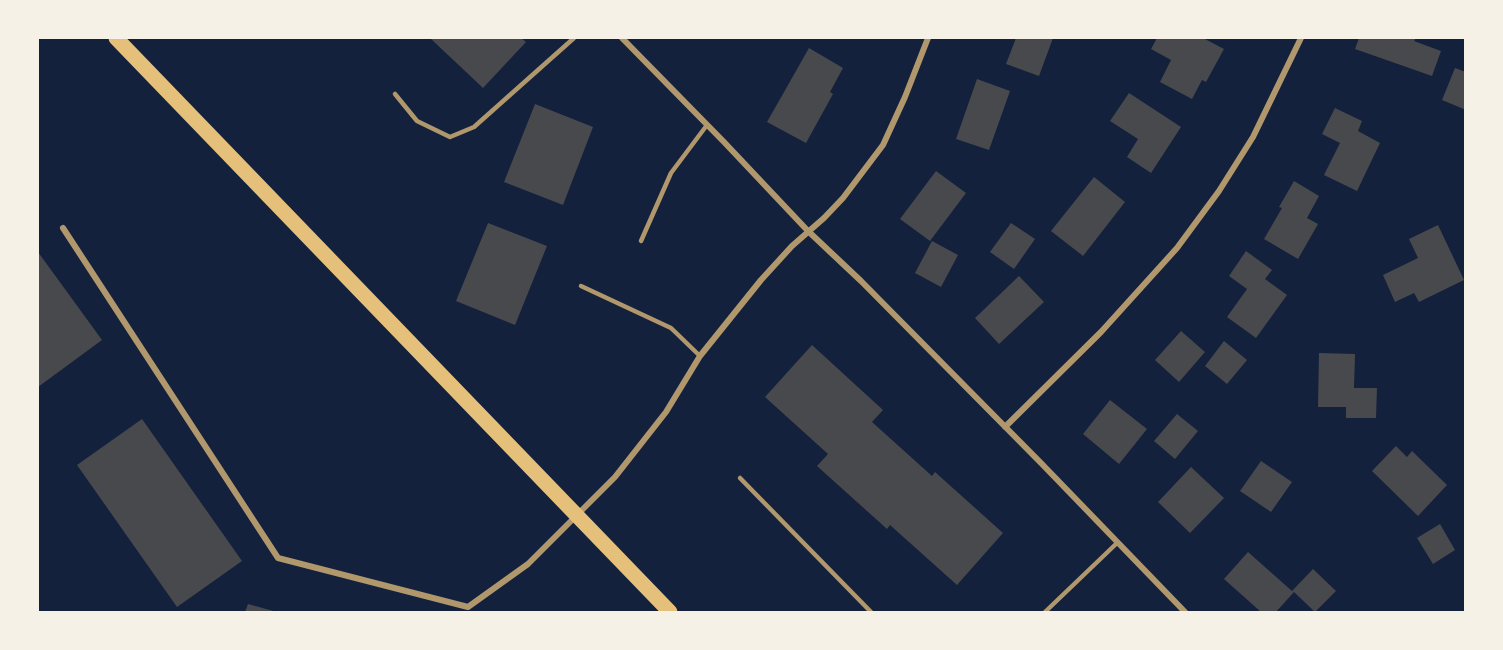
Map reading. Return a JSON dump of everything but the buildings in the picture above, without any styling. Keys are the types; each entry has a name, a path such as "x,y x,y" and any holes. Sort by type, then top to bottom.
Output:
{"main road":[{"path":"116,38 670,612"}],"street":[{"path":"622,38 808,231 861,281 1185,612"},
{"path":"63,228 278,558 467,610 528,564 615,477 666,412 700,356 761,280 792,246 843,198 883,145 928,38"},
{"path":"1005,428 1101,332 1177,248 1219,191 1253,137 1301,38"}],"lane":[{"path":"395,94 417,121 450,137 474,127 574,38"},
{"path":"641,241 671,173 707,125"},
{"path":"581,286 671,328 700,356"},
{"path":"740,478 872,612"},
{"path":"1045,612 1117,543"}]}
